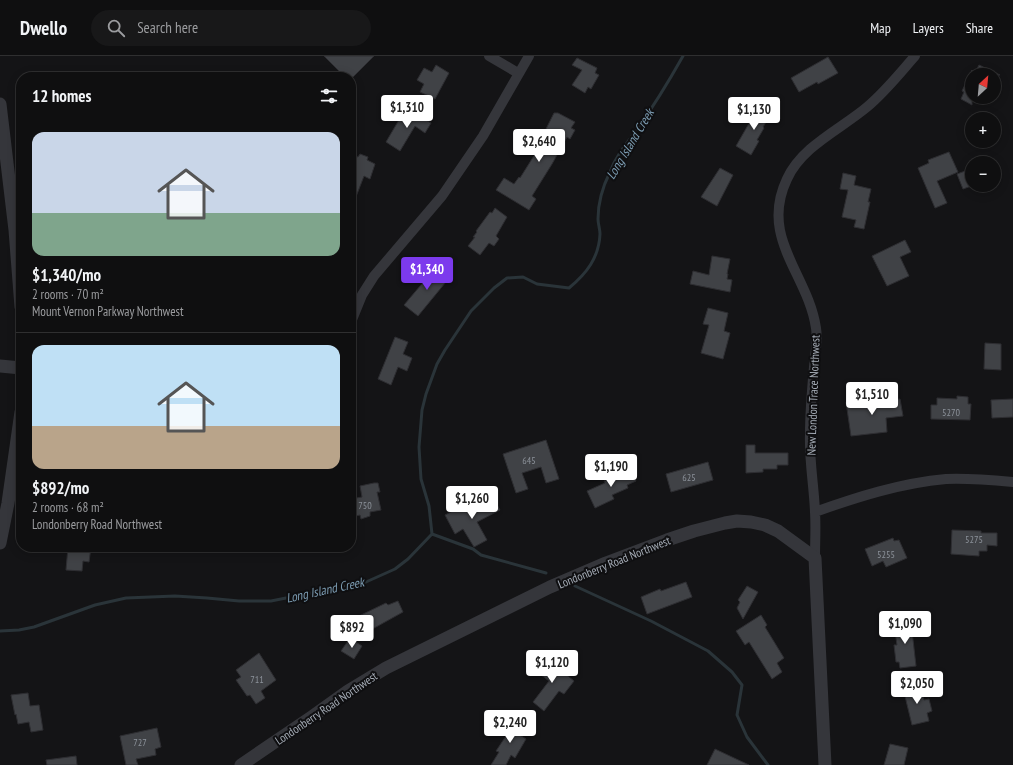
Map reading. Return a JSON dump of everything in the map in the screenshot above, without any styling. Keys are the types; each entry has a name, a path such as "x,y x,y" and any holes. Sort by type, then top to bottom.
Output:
{"street":[{"path":"489,56 518,73"},
{"path":"356,310 362,295 374,276 442,196 483,136 528,56"},
{"name":"New London Trace Northwest","path":"815,558 815,512 810,456 810,435 816,328 811,307 782,240 778,222 780,201 787,178 801,158 868,106 915,56"},
{"path":"0,104 16,243"},
{"path":"0,366 16,368"},
{"path":"0,543 16,447"},
{"path":"815,512 876,492 921,482 947,479 1013,482"},
{"name":"Londonberry Road Northwest","path":"241,765 348,691 386,668 550,587 667,540 725,523 737,521 751,522 766,525 778,531 815,558"},
{"path":"815,558 825,765"}],"building":[{"path":"324,56 374,56 356,74 356,72 340,72"},
{"path":"828,57 838,73 799,92 791,78"},
{"path":"577,58 597,68 595,73 599,75 591,89 588,87 585,93 572,85 582,70 572,65"},
{"path":"436,65 449,73 435,99 420,92 424,84 417,80 424,68 432,72"},
{"path":"979,65 985,68 978,68"},
{"path":"965,85 965,101 961,99 964,92 962,91"},
{"path":"759,106 772,113 763,127 764,128 757,140 759,141 751,155 736,146"},
{"path":"406,108 431,123 425,133 415,126 400,151 386,142"},
{"path":"554,113 558,113 575,122 571,128 575,130 570,139 567,137 532,196 536,199 529,210 496,190 504,178 514,184 519,177 520,178 537,151"},
{"path":"949,152 958,172 937,181 947,203 935,208 918,168 929,163 928,160"},
{"path":"360,154 368,157 367,160 375,164 370,179 364,176 356,197 356,156 358,157"},
{"path":"720,168 733,175 717,206 701,197"},
{"path":"965,171 965,188 963,189 957,174"},
{"path":"843,173 856,176 854,185 871,189 868,202 870,202 864,229 854,227 856,220 842,217 848,190 840,189"},
{"path":"495,208 507,217 496,236 499,239 494,246 489,243 480,255 468,246 475,237 473,237 477,232 476,231 490,212 492,213"},
{"path":"905,240 911,252 900,257 909,276 887,286 872,256"},
{"path":"712,256 730,259 727,279 732,280 730,292 690,284 693,271 709,275"},
{"path":"437,266 450,277 418,316 404,305"},
{"path":"708,308 728,313 724,331 730,333 723,359 701,353 709,325 703,324"},
{"path":"395,337 408,342 403,354 412,358 407,371 398,367 391,385 378,379"},
{"path":"985,343 1001,344 1001,370 984,369"},
{"path":"957,396 968,397 968,404 971,404 970,420 931,419 931,405 937,405 937,398 957,399"},
{"path":"900,399 903,416 886,418 887,432 851,436 846,402 858,401 858,404"},
{"path":"1013,399 1013,417 992,418 991,400"},
{"path":"546,440 559,479 546,483 541,467 522,473 528,489 516,493 503,454"},
{"path":"746,445 755,445 755,453 788,453 788,465 777,465 777,469 763,469 763,472 746,473"},
{"path":"708,462 713,480 671,492 666,474"},
{"path":"630,469 636,481 627,485 628,488 612,495 614,499 595,508 587,491"},
{"path":"378,483 380,492 377,492 381,510 370,512 370,516 361,519 360,515 356,516 356,498 362,497 360,486"},
{"path":"493,498 500,510 477,522 487,540 474,547 463,529 455,534 445,515 457,509 459,511 474,502 476,507"},
{"path":"952,530 997,533 997,546 987,545 987,551 979,551 979,556 951,554"},
{"path":"893,538 894,541 899,540 907,558 886,567 883,561 872,566 865,549"},
{"path":"68,552 90,552 89,562 83,561 82,571 66,570"},
{"path":"686,582 692,597 647,614 641,597 660,589 661,591"},
{"path":"747,586 758,592 743,619 737,608 740,602 738,600"},
{"path":"398,601 403,612 367,632 359,616 386,603 388,605"},
{"path":"761,615 767,625 765,627 784,658 777,663 782,672 772,679 749,642 745,645 736,631"},
{"path":"911,622 916,666 900,668 899,662 896,662 894,645 897,645 894,624"},
{"path":"350,638 362,646 354,659 341,651"},
{"path":"259,653 276,680 261,691 265,698 256,704 250,695 247,696 236,680 241,677 236,670"},
{"path":"546,658 574,681 564,694 559,691 544,711 533,702 549,681 536,671"},
{"path":"920,684 924,700 929,699 932,711 927,713 929,721 912,725 903,688"},
{"path":"28,693 30,706 39,705 43,730 31,732 29,722 18,724 11,695"},
{"path":"509,719 521,719 520,735 526,739 515,758 511,755 506,765 491,765 499,752 496,751 508,733"},
{"path":"157,728 161,747 155,749 156,755 136,759 138,765 126,765 120,736"},
{"path":"890,744 908,748 904,765 884,765"},
{"path":"715,749 749,765 707,765"},
{"path":"76,756 77,765 47,765 46,760"}],"waterway":[{"name":"Long Island Creek","path":"0,631 19,630 34,627 95,605 126,598 175,596 239,601 271,601 366,582 395,569 408,559 432,534 429,506 421,479 419,447 422,410 437,364 471,311 494,288 507,278 523,277 537,284 569,288 586,271 594,258 599,243 600,234 598,213 601,195 612,166 655,103 683,56"},
{"path":"432,534 473,549 481,555 546,573"},
{"path":"575,586 651,621 708,651 732,672 742,685 737,715 747,737 768,765"}]}
